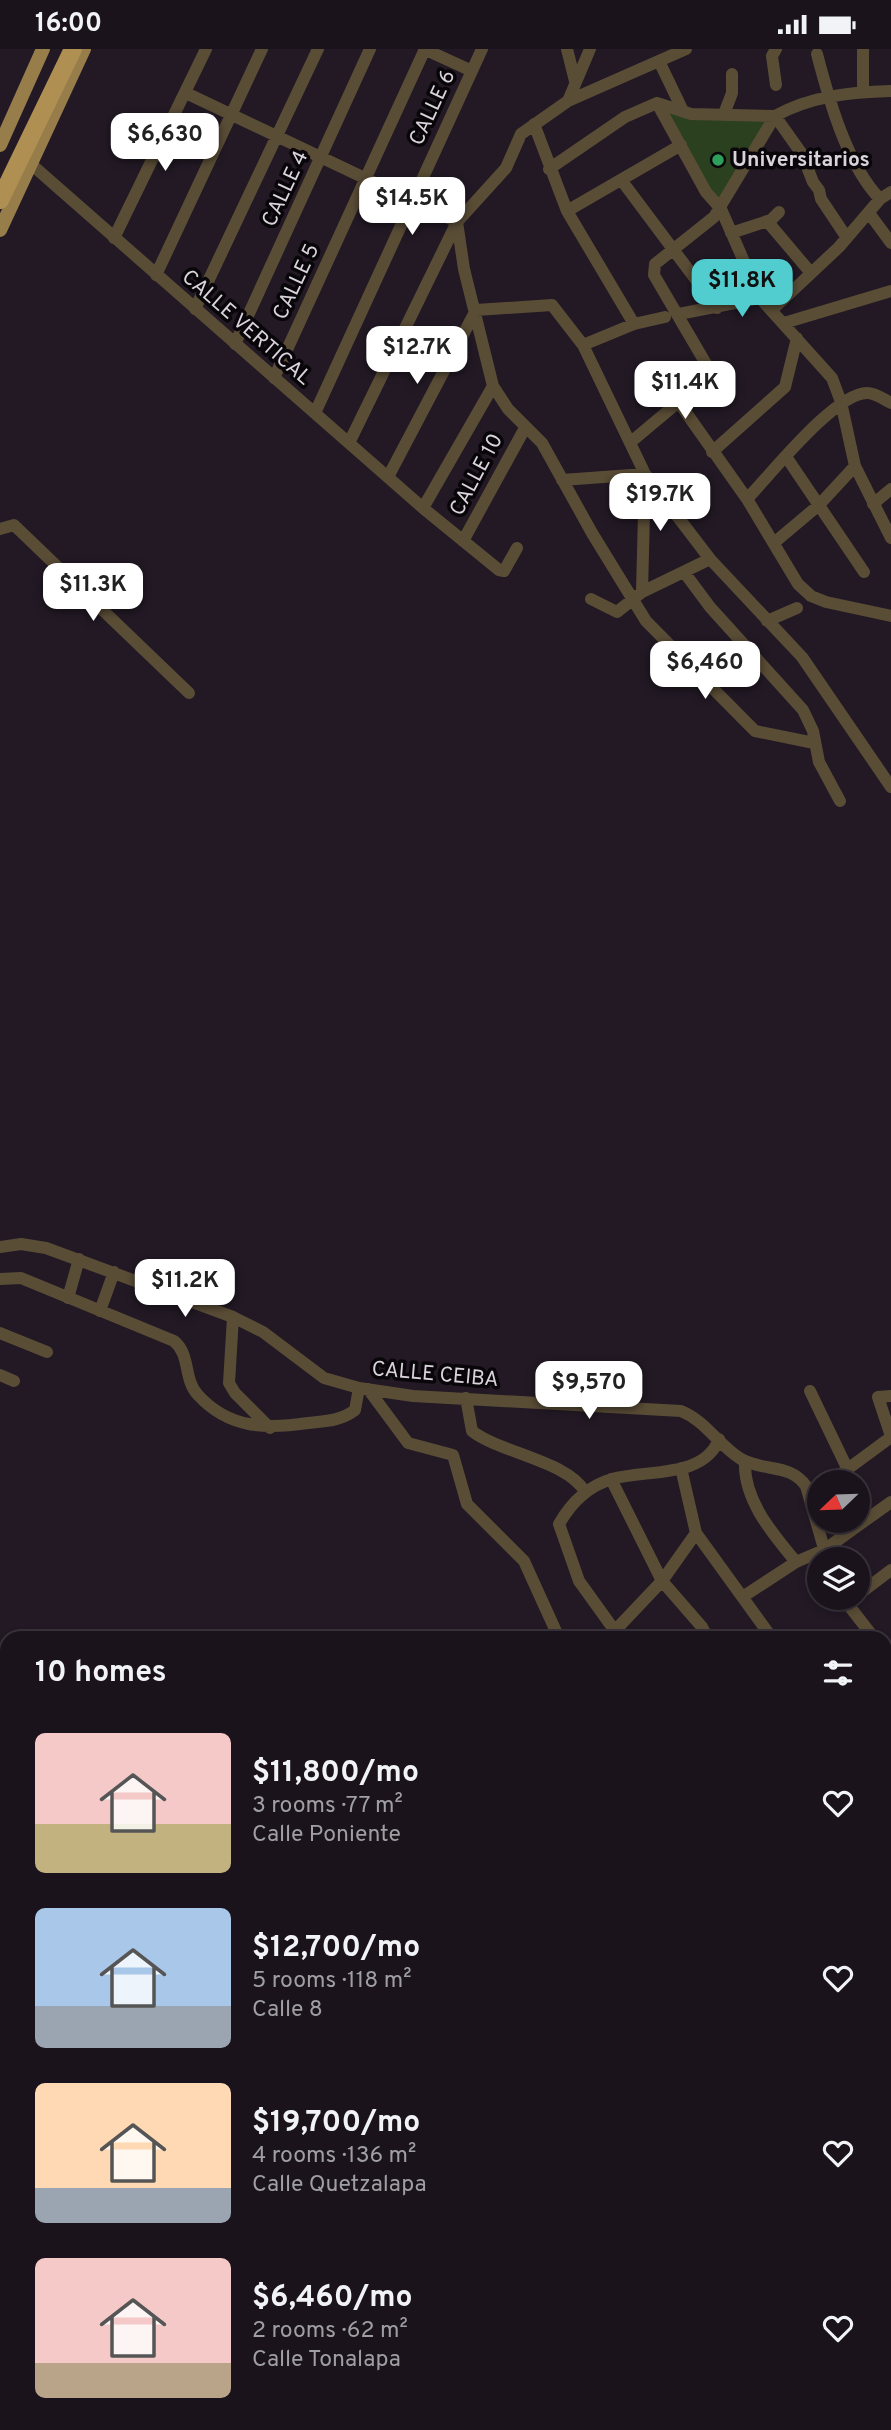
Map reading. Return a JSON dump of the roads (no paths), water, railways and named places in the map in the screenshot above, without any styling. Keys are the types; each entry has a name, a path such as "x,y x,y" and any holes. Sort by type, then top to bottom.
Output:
{"highway":[{"path":"0,172 61,49"},
{"path":"0,200 73,49"}],"main road":[{"path":"0,145 43,49"},
{"path":"0,230 84,49"}],"street":[{"path":"114,238 206,49"},
{"path":"156,275 233,116 262,49"},
{"path":"195,309 318,49"},
{"name":"CALLE 4","path":"235,344 370,49"},
{"path":"424,49 472,71"},
{"name":"CALLE 5","path":"274,378 424,49"},
{"name":"CALLE 6","path":"315,414 410,200 482,49"},
{"path":"567,49 575,81"},
{"path":"568,101 590,49"},
{"path":"349,443 457,222 506,168 521,134 568,101 686,49"},
{"path":"776,49 772,55 776,85"},
{"path":"863,49 863,92"},
{"path":"772,310 847,238 886,195 867,185 828,97 817,54"},
{"path":"659,61 683,111"},
{"path":"724,114 732,93 732,74"},
{"path":"632,441 680,404 712,374 652,269 721,209 765,128 775,116 791,107 828,97 891,91"},
{"path":"186,93 457,222"},
{"path":"549,169 625,117 657,103 691,114 775,116"},
{"path":"657,103 706,192 721,209 760,298 832,378 841,402 855,466 891,538"},
{"path":"775,116 802,154 813,182 820,190 821,199 847,238"},
{"path":"534,124 567,211 634,324"},
{"path":"567,211 681,145"},
{"name":"CALLE VERTICAL","path":"31,164 463,541 502,571 517,548"},
{"path":"622,181 717,308"},
{"path":"730,233 767,221 779,212"},
{"path":"869,213 891,243"},
{"path":"767,221 811,274"},
{"path":"457,222 464,268 493,386 508,409 542,443 562,480 637,595 652,627 718,690 755,731 814,743"},
{"path":"784,323 891,291"},
{"path":"679,314 760,298"},
{"path":"476,310 552,306 583,345 632,441 645,474 710,559 802,657 891,787"},
{"path":"388,477 476,310"},
{"path":"583,345 634,324 664,317"},
{"path":"712,451 785,387 797,338"},
{"path":"423,508 493,386"},
{"path":"747,499 841,402 864,393 876,394 891,403"},
{"path":"680,404 747,499 799,585 811,596 891,615"},
{"name":"CALLE 10","path":"463,541 525,428"},
{"path":"787,458 864,572"},
{"path":"775,542 818,505 855,466"},
{"path":"562,480 645,474"},
{"path":"637,595 645,474"},
{"path":"873,503 891,489"},
{"path":"0,529 14,525 189,693"},
{"path":"591,599 614,612 637,595 710,559"},
{"path":"684,572 710,607 803,710 813,731 819,762 840,801"},
{"path":"767,621 797,608"},
{"name":"CALLE CEIBA","path":"0,1247 21,1244 46,1248 233,1317 263,1332 324,1378 364,1389 413,1396 681,1411 694,1416 745,1461 799,1476 807,1485"},
{"path":"68,1297 79,1259"},
{"path":"100,1311 114,1272"},
{"path":"0,1279 21,1278 174,1341 182,1348 195,1392 239,1423 270,1428 347,1416 355,1410 364,1389 408,1443 453,1455 467,1504 524,1561 556,1631"},
{"path":"233,1317 229,1383 235,1393 270,1428"},
{"path":"0,1333 47,1352"},
{"path":"0,1375 14,1381"},
{"path":"810,1391 848,1470 891,1436 884,1397"},
{"path":"466,1398 472,1431 486,1442 545,1464 580,1484 585,1492"},
{"path":"611,1631 579,1581 561,1537 559,1524 568,1509 585,1492 611,1479 681,1468 705,1460 715,1449 719,1439"},
{"path":"745,1461 746,1478 761,1515 796,1562"},
{"path":"681,1468 696,1533 767,1631"},
{"path":"611,1479 662,1581 704,1631"},
{"path":"836,1547 891,1502"},
{"path":"618,1631 662,1581 696,1533"},
{"path":"744,1596 796,1562 807,1559"},
{"path":"870,1586 891,1570"},
{"path":"855,1610 869,1631"}],"place":[{"name":"Universitarios","path":"718,160"}]}
